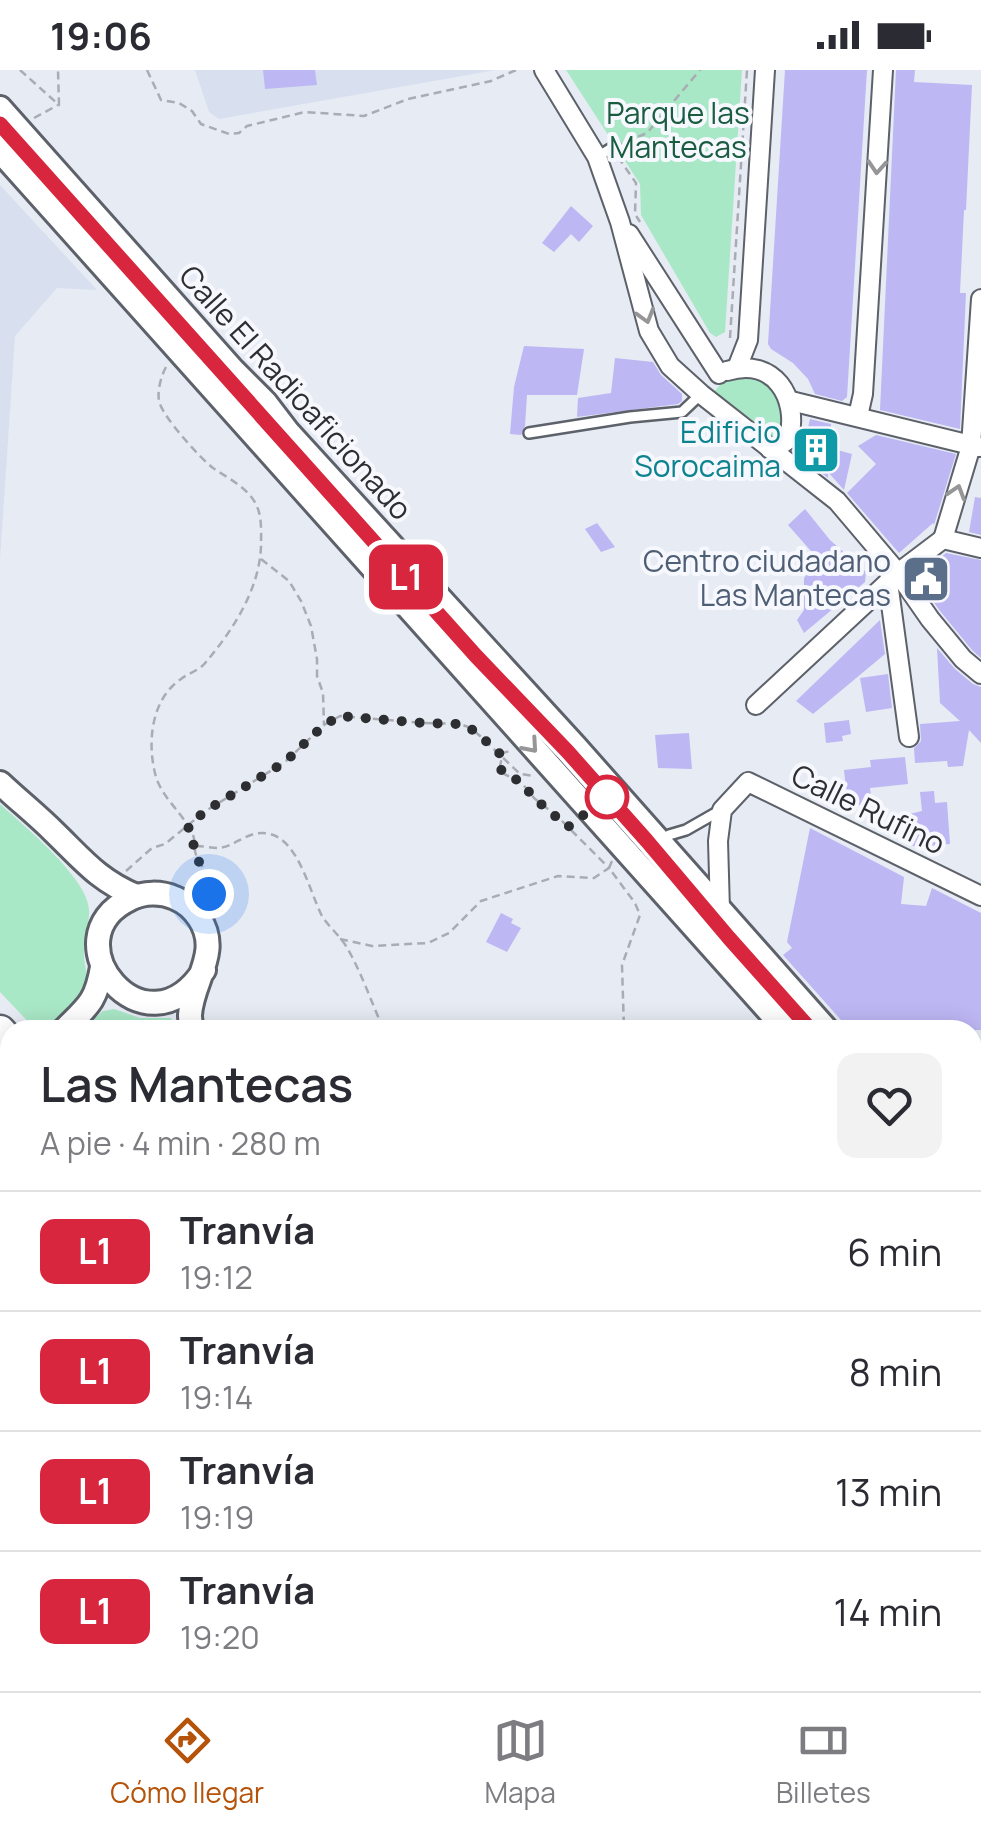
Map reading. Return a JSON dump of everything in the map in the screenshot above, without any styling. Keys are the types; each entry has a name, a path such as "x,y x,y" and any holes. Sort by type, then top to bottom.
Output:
{"street":[{"path":"544,70 608,150 620,222 650,330 670,366 837,501 893,577 981,674"},
{"path":"701,394 728,371 739,342 765,70"},
{"path":"858,416 863,394 884,70"},
{"name":"Calle El Radioaficionado","path":"0,108 818,1020"},
{"name":"Calle El Radioaficionado","path":"0,151 777,1020"},
{"path":"620,222 728,371"},
{"path":"756,705 893,577 943,539 976,447 981,300"},
{"path":"739,342 760,371 781,384 790,400 794,420 790,465"},
{"path":"728,371 760,371"},
{"path":"790,400 976,447"},
{"path":"770,449 790,439"},
{"path":"943,539 981,548"},
{"path":"893,577 909,737"},
{"name":"Calle Rufino","path":"722,810 748,782 981,896"},
{"path":"0,784 88,868 136,896"},
{"path":"720,910 718,841 722,810"},
{"path":"88,868 101,896 105,923"},
{"path":"74,1020 93,1002 98,989 102,967 99,945 105,923 117,907 136,896 153,894 174,898 196,914 204,926 208,956 191,1020"},
{"path":"102,967 112,984 145,1002 170,1000 182,994 204,970"},
{"path":"93,1002 126,995"}],"lane":[{"path":"529,433 682,412 701,394"},
{"path":"670,834 686,830 722,810"}],"path":[{"path":"20,70 59,104"},
{"path":"58,70 59,104"},
{"path":"147,70 160,100 179,103 192,111 201,124 229,134 305,112 364,116 408,99 490,81 516,70"},
{"path":"644,230 635,214 636,183 608,150 647,133 700,70"},
{"path":"739,342 747,70"},
{"path":"28,120 59,104"},
{"path":"170,360 162,374 159,403 174,427 209,465 248,493 258,508 261,532 260,558 248,602 206,663 173,686 153,723 151,748 156,779 195,838 195,854 212,883 196,914"},
{"path":"260,558 289,581 311,626 323,693 324,725"},
{"path":"108,883 152,848 166,844 204,812 285,762 324,725 340,716 460,724 480,736 520,774 542,776"},
{"path":"517,748 502,753 502,772 521,782 609,868 640,915 622,965 624,1020"},
{"path":"195,846 218,848 266,833 290,848 320,912 368,988 380,1020"},
{"path":"340,939 372,946 428,943 450,933 481,901 558,876 594,878 616,859"}],"shaded area":[{"path":"195,70 496,70 219,119 209,112"},
{"path":"0,185 97,290 57,288 15,336 0,560"}],"green space":[{"name":"Parque las Mantecas","path":"566,70 742,70 725,332 716,337 710,333 641,215 640,184"},
{"path":"743,376 761,379 775,390 783,415 775,439 714,392 723,381"},
{"path":"0,804 67,868 86,897 89,919 84,948 87,994 55,1020 27,1020 0,992"},
{"path":"114,1009 140,1018 172,1020 93,1020 103,1011"}],"building":[{"path":"263,70 315,70 317,85 265,89"},
{"path":"785,70 867,70 847,397 842,401 815,394 793,363 768,344"},
{"path":"896,70 915,70 914,82 972,85 960,293 966,293 960,429 880,410"},
{"path":"571,206 593,226 579,242 571,234 554,252 542,243"},
{"path":"524,346 584,349 577,395 527,395 525,426 521,435 510,434 514,387"},
{"path":"615,358 653,362 682,394 682,401 577,417 578,398 611,393"},
{"name":"Edificio Sorocaima","path":"810,419 831,424 830,448 852,454 844,490 828,472 828,478 801,457"},
{"path":"876,435 956,454 934,525 899,553 847,493 876,464 858,446"},
{"path":"975,497 981,498 981,535 969,532"},
{"path":"805,509 830,540 866,572 865,582 804,633 797,620 804,610 804,578 818,559 788,525"},
{"path":"597,523 615,547 601,552 585,529"},
{"path":"946,553 981,560 981,658 920,583 921,574"},
{"path":"880,620 885,654 813,714 796,701"},
{"path":"937,648 955,669 981,687 981,743 969,730 963,766 948,767 947,761 915,763 914,748 921,741 920,724 960,721 940,703"},
{"path":"888,674 892,708 866,712 860,678"},
{"path":"849,720 851,734 842,736 843,741 826,743 824,723"},
{"path":"689,733 692,769 658,768 655,735"},
{"path":"905,757 908,784 870,788 872,804 848,806 844,770 871,767 870,760"},
{"path":"934,791 935,803 947,802 950,844 915,847 897,836 893,818 922,811 920,792"},
{"path":"810,828 904,877 901,904 926,906 932,888 981,913 981,1020 841,1020 783,955 792,948 787,942"},
{"path":"501,913 521,928 507,952 486,942"}],"tram line":[{"name":"L1","path":"0,124 476,656 568,752 802,1020"},
{"path":"0,125 476,656 568,753 802,1020"}],"place":[{"name":"Edificio Sorocaima","path":"816,450"},
{"name":"Centro ciudadano Las Mantecas","path":"926,579"}],"route":[{"path":"209,894 212,883 195,854 195,838 188,827 204,812 285,762 324,725 340,716 460,724 470,728 498,751 502,772 521,782 568,827 607,797"}]}
